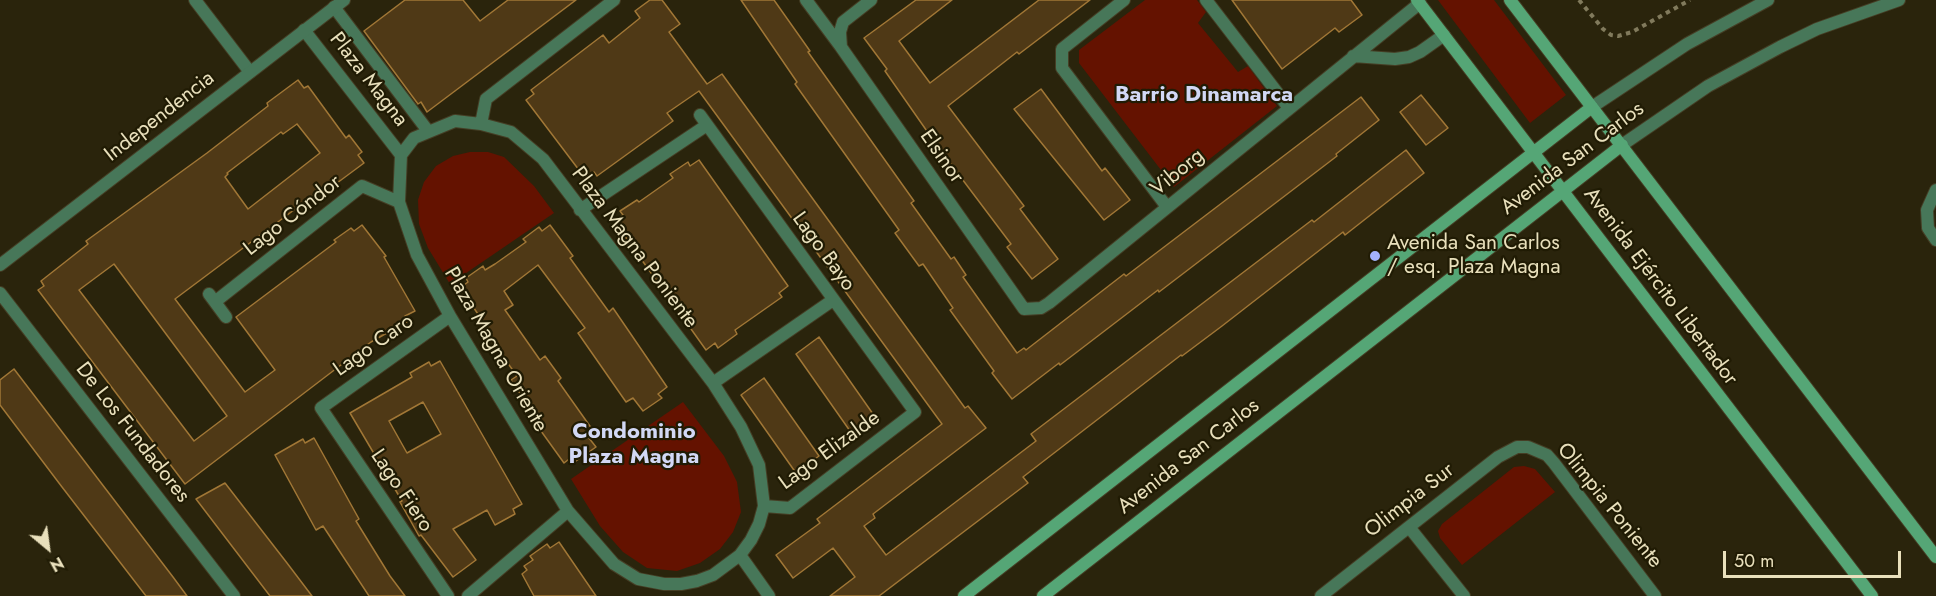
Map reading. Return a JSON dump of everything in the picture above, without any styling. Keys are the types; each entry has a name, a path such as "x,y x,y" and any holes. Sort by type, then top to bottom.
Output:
{"main road":[{"path":"1510,0 1936,556"},
{"name":"Avenida Ejército Libertador","path":"1418,2 1872,596"},
{"name":"Avenida San Carlos","path":"964,596 1592,107"},
{"name":"Avenida San Carlos","path":"1042,596 1622,144"}],"street":[{"path":"195,0 250,72"},
{"path":"481,124 486,99 614,0"},
{"name":"Elsinor","path":"806,0 1024,309"},
{"path":"841,47 840,32 843,22 871,0"},
{"path":"1124,0 1062,50 1062,68 1167,207"},
{"path":"1206,0 1289,108"},
{"name":"Avenida San Carlos","path":"1592,107 1687,44 1768,0"},
{"name":"Avenida San Carlos","path":"1622,144 1708,86 1754,61 1816,29 1899,0"},
{"name":"Viborg","path":"1024,309 1041,308 1049,303 1418,2"},
{"name":"Independencia","path":"0,265 339,4"},
{"name":"Plaza Magna","path":"339,4 428,131"},
{"name":"Plaza Magna","path":"304,30 401,154"},
{"path":"1353,56 1395,59 1409,57 1444,35"},
{"name":"Lago Bayo","path":"580,210 703,120 915,412"},
{"name":"Plaza Magna Poniente","path":"401,154 414,138 455,121 481,124 511,132 543,159 713,383 741,428 759,465 764,506"},
{"name":"Plaza Magna Oriente","path":"401,154 399,202 417,255 450,316 568,511 614,564 662,590 697,581 727,566 740,555 759,524 764,506"},
{"name":"Lago Cóndor","path":"226,317 212,297 362,186 399,202"},
{"path":"1936,190 1927,210 1928,228 1936,240"},
{"name":"De Los Fundadores","path":"0,293 234,596"},
{"path":"713,383 833,300"},
{"name":"Lago Caro","path":"321,408 450,316"},
{"name":"Lago Fiero","path":"321,408 448,596"},
{"name":"Lago Elizalde","path":"764,506 790,508 915,412"},
{"name":"Olimpia Sur","path":"1321,596 1507,451 1517,447 1528,447"},
{"name":"Olimpia Poniente","path":"1528,447 1547,455 1655,596"},
{"path":"468,596 568,511"},
{"path":"1409,527 1464,596"},
{"path":"740,555 769,596"}],"path":[{"path":"1579,0 1603,29 1611,35 1618,36 1632,32 1690,0"}],"shaded area":[{"name":"Barrio Dinamarca","path":"1145,0 1197,0 1206,12 1198,23 1238,72 1248,66 1277,106 1174,187 1079,63 1079,50"},
{"path":"1438,0 1494,0 1566,95 1530,123"},
{"path":"470,152 488,152 504,157 534,186 554,213 450,284 428,248 419,224 418,200 424,182 436,166 453,156"},
{"path":"683,402 724,456 737,482 741,512 733,532 720,549 700,563 677,571 647,568 623,552 600,526 571,479"},
{"path":"1524,466 1535,469 1555,492 1462,565 1440,538 1438,531 1442,524 1514,467"}],"building":[{"path":"405,0 463,0 480,21 508,0 576,0 427,112 421,102 418,104 364,31"},
{"path":"650,0 662,0 680,24 669,32 707,84 722,74 965,408 968,406 986,428 873,514 875,518 864,526 886,555 1036,441 1031,434 1312,220 1314,222 1406,150 1424,173 1345,235 1343,232 1023,477 1028,483 879,596 830,596 855,577 833,548 793,578 776,555 820,523 817,519 942,424 699,91 667,113 673,121 597,176 594,172 585,178 526,100 534,94 531,90 603,35 609,43 640,18 635,11"},
{"path":"741,0 774,0 810,51 808,52 914,201 911,203 951,259 954,257 966,275 963,277 1017,353 1024,348 1026,350 1124,274 1126,276 1361,97 1379,120 1336,154 1337,156 1159,292 1158,290 1012,399 950,310 953,308 923,264 919,266 895,233 899,230 795,84 797,82"},
{"path":"916,0 952,0 899,41 930,83 1039,0 1090,0 1019,54 1017,52 948,106 1024,206 1020,209 1058,259 1032,279 1007,247 1011,244 938,147 864,38"},
{"path":"1232,0 1351,0 1362,15 1339,32 1335,28 1282,69"},
{"path":"298,80 304,88 308,86 346,138 349,135 362,152 358,155 364,163 333,186 330,183 175,299 245,392 275,370 236,317 336,242 334,240 351,228 354,231 362,225 386,256 384,257 415,311 405,316 408,321 371,342 185,484 38,290 44,286 41,281 88,244 86,241 207,153 268,106 267,103","holes":["297,124 320,153 248,209 225,177 227,173 281,132 283,134","114,264 227,416 194,441 79,290"]},
{"path":"1041,89 1102,171 1105,168 1130,200 1104,220 1014,109"},
{"path":"1421,95 1448,128 1426,145 1400,112"},
{"path":"699,160 788,286 779,293 782,297 735,330 737,334 718,348 715,343 706,350 614,221 623,215 620,211 637,200 639,202 673,178 670,174 688,162 690,166"},
{"path":"550,225 573,256 570,258 609,312 613,308 667,387 658,394 662,398 643,411 633,398 626,402 578,333 585,328 538,265 504,291 513,305 505,310 540,360 545,356 561,378 558,381 592,429 585,433 596,447 576,461 573,456 564,463 541,431 544,429 511,380 517,376 486,333 489,330 460,288 468,282 466,278 483,266 485,270 495,264 526,242 523,239 539,227 542,231"},
{"path":"819,337 873,414 850,431 796,354"},
{"path":"440,361 522,504 513,509 515,514 495,525 487,510 453,529 476,560 453,577 421,535 419,536 400,502 402,501 350,413 412,377 410,373 429,362 431,366","holes":["423,402 441,434 407,453 389,421"]},
{"path":"14,369 187,596 146,596 62,487 0,405 0,380"},
{"path":"764,378 819,456 796,473 741,395"},
{"path":"314,438 359,519 356,521 405,596 369,596 323,526 316,530 275,455 303,439 305,443"},
{"path":"225,483 312,596 270,596 196,499"},
{"path":"559,542 596,596 534,596 522,574 527,570 524,566 533,560 530,556 547,544 550,548"}],"place":[{"name":"Avenida San Carlos / esq. Plaza Magna","path":"1375,256"}],"district":[{"name":"Barrio Dinamarca","path":"1204,96"},
{"name":"Condominio Plaza Magna","path":"634,446"}]}
